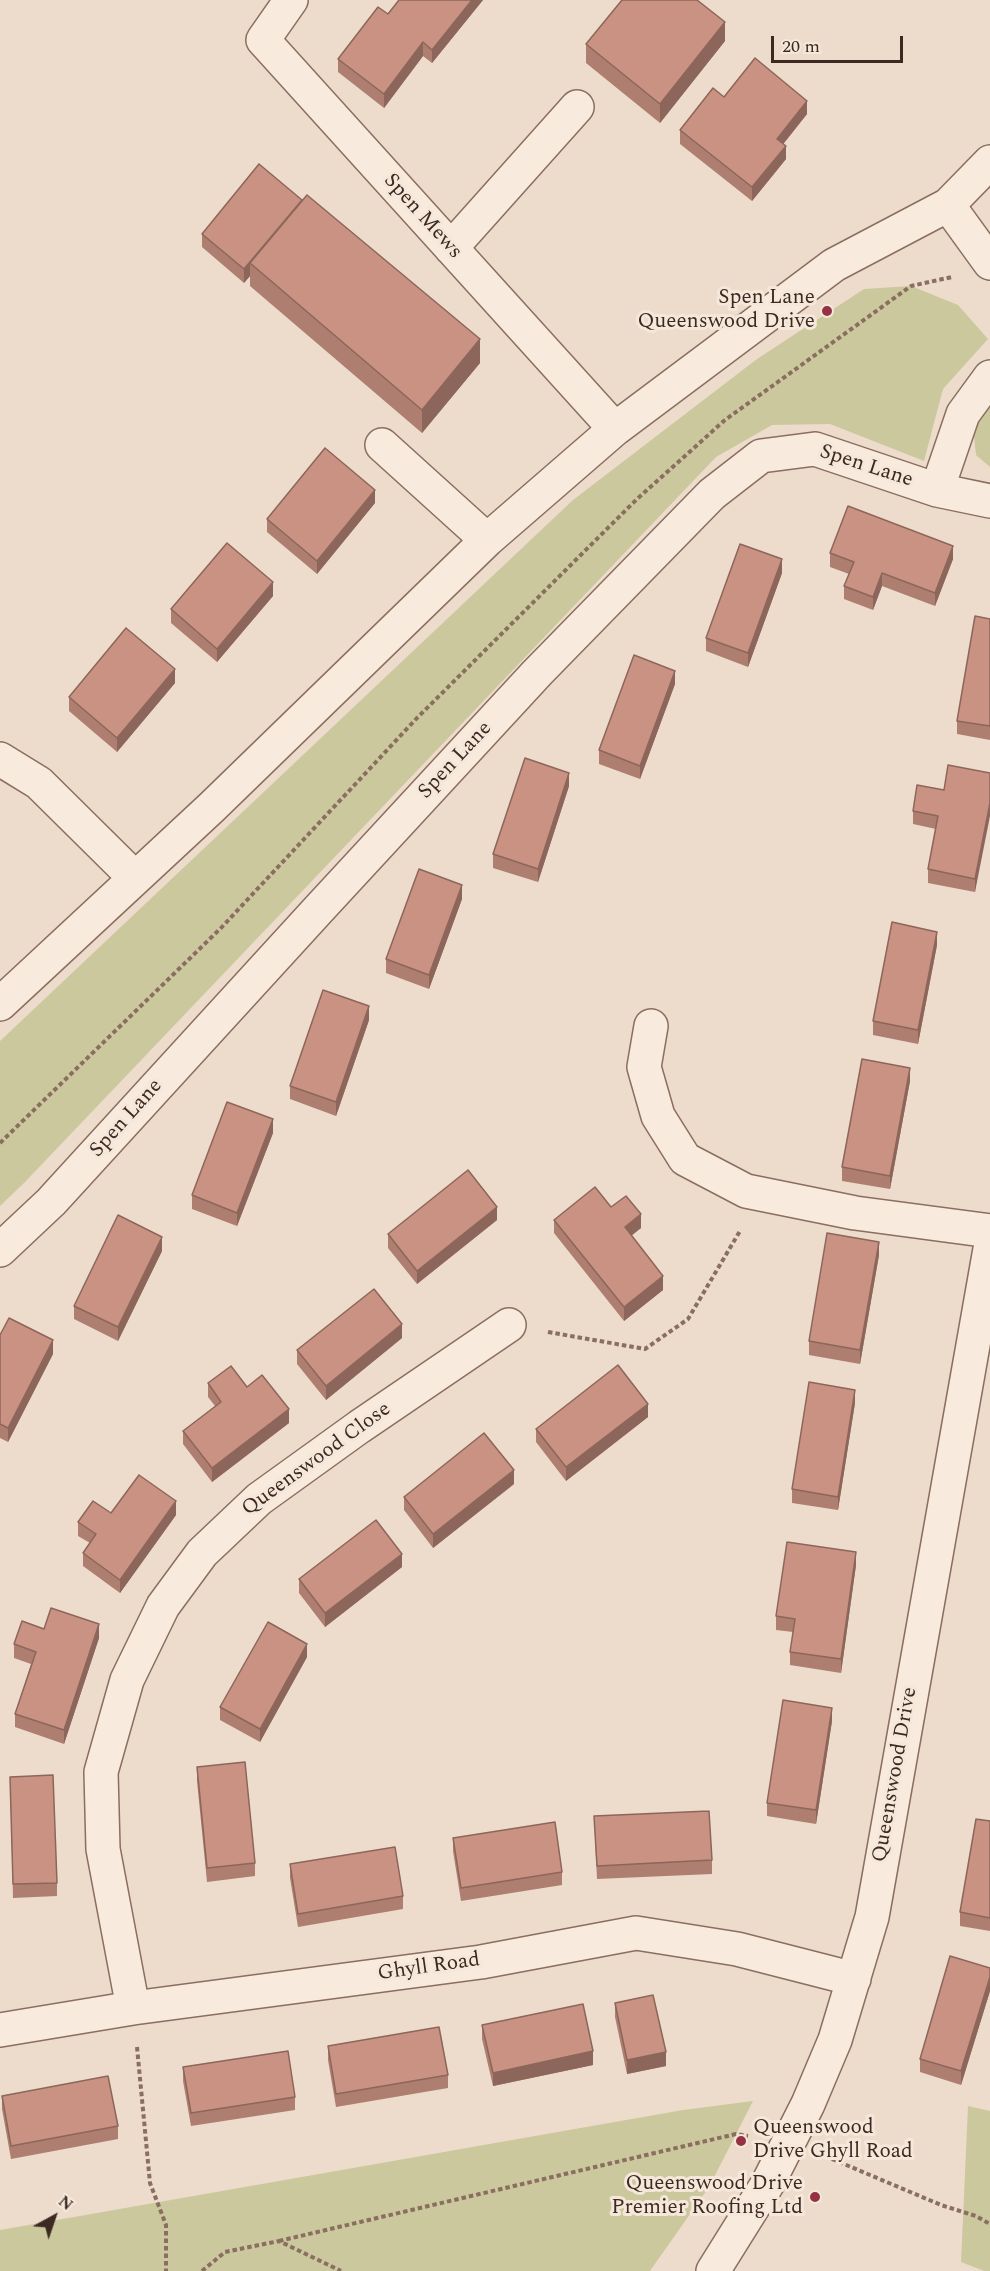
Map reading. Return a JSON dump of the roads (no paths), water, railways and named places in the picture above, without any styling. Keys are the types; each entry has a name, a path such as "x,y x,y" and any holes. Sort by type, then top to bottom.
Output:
{"street":[{"name":"Spen Mews","path":"291,0 262,40 615,429"},
{"path":"451,248 577,107"},
{"path":"0,1004 212,807 488,540 615,429 834,265 948,205 990,162"},
{"path":"948,205 990,263"},
{"path":"937,490 963,414 990,377"},
{"path":"382,446 488,540"},
{"name":"Spen Lane","path":"0,1250 51,1202 521,691 712,494 761,456 815,449 937,490 990,501"},
{"path":"0,759 39,783 135,878"},
{"path":"651,1026 644,1067 658,1116 685,1159 746,1191 855,1213 990,1231"},
{"name":"Queenswood Drive","path":"713,2271 768,2183 808,2104 836,2040 872,1917 990,1249"},
{"name":"Queenswood Close","path":"133,2008 103,1849 101,1772 127,1680 163,1606 202,1552 259,1499 359,1427 509,1325"},
{"name":"Ghyll Road","path":"0,2030 133,2008 481,1962 636,1933 737,1950 854,1979"}],"place":[{"name":"Spen Lane Queenswood Drive","path":"827,311"},
{"name":"Queenswood Drive Ghyll Road","path":"741,2141"},
{"name":"Queenswood Drive Premier Roofing Ltd","path":"815,2197"}]}
